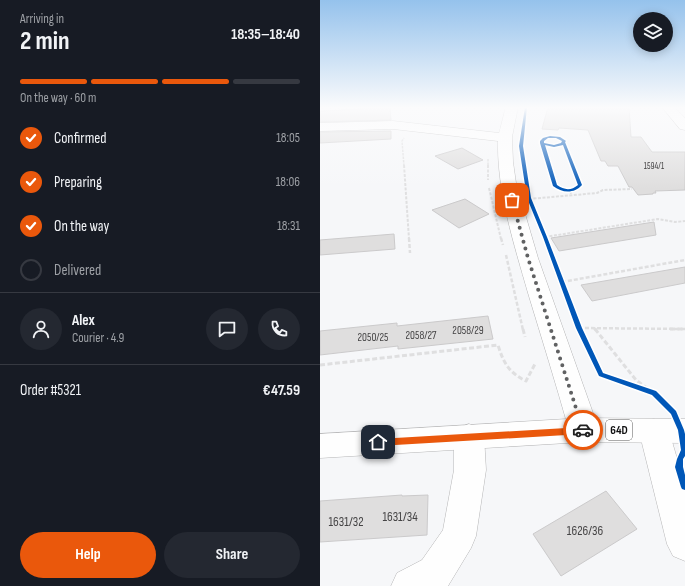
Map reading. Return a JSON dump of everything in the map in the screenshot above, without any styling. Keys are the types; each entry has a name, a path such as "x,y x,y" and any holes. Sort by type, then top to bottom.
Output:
{"street":[{"path":"467,134 506,137 505,162 508,183 528,258 584,430"},
{"name":"64D","path":"320,446 584,430 685,431"},
{"path":"654,431 685,544"},
{"path":"410,586 434,573 459,536 470,470 469,436"}],"path":[{"path":"403,143 410,253"},
{"path":"489,188 503,246"},
{"path":"527,199 577,188"},
{"path":"563,190 597,193 603,190 632,189"},
{"path":"528,191 527,199 532,205"},
{"path":"545,237 658,219 675,222 685,221"},
{"path":"542,230 548,243"},
{"path":"506,255 525,337"},
{"path":"562,282 685,260"},
{"path":"560,276 564,289"},
{"path":"576,322 582,335"},
{"path":"579,328 685,330"},
{"path":"594,328 636,380 656,395"},
{"path":"320,365 498,345 507,369 515,377 526,381 534,364"},
{"path":"631,385 656,395"}],"building":[{"path":"320,134 391,134 391,139 320,143"},
{"path":"590,134 631,134 631,137 641,137 652,152 685,152 685,190 655,191 656,193 653,194 638,195 632,187 629,187 618,166 608,166 605,161 601,161"},
{"path":"462,148 483,160 458,169 435,156"},
{"path":"465,199 489,214 459,228 432,210"},
{"path":"654,222 656,235 559,251 551,238"},
{"path":"394,234 395,249 320,255 320,240"},
{"path":"685,267 685,283 592,301 581,285"},
{"path":"488,316 493,339 398,349 398,346 320,355 320,331 397,323 397,326"},
{"path":"606,491 637,529 561,576 533,534"},
{"path":"402,495 428,495 427,535 320,542 320,501"}],"cycle path":[{"path":"522,134 521,146 529,198 579,328 601,374 654,393 674,413 681,430 684,450 680,459 679,467 685,487"},
{"path":"542,143 554,146 562,144 564,141 553,137 542,141 555,186 564,190 571,190 580,185 564,143"}],"way so far":[{"path":"512,200 528,258 583,430"}],"route":[{"path":"378,442 583,430"}]}
